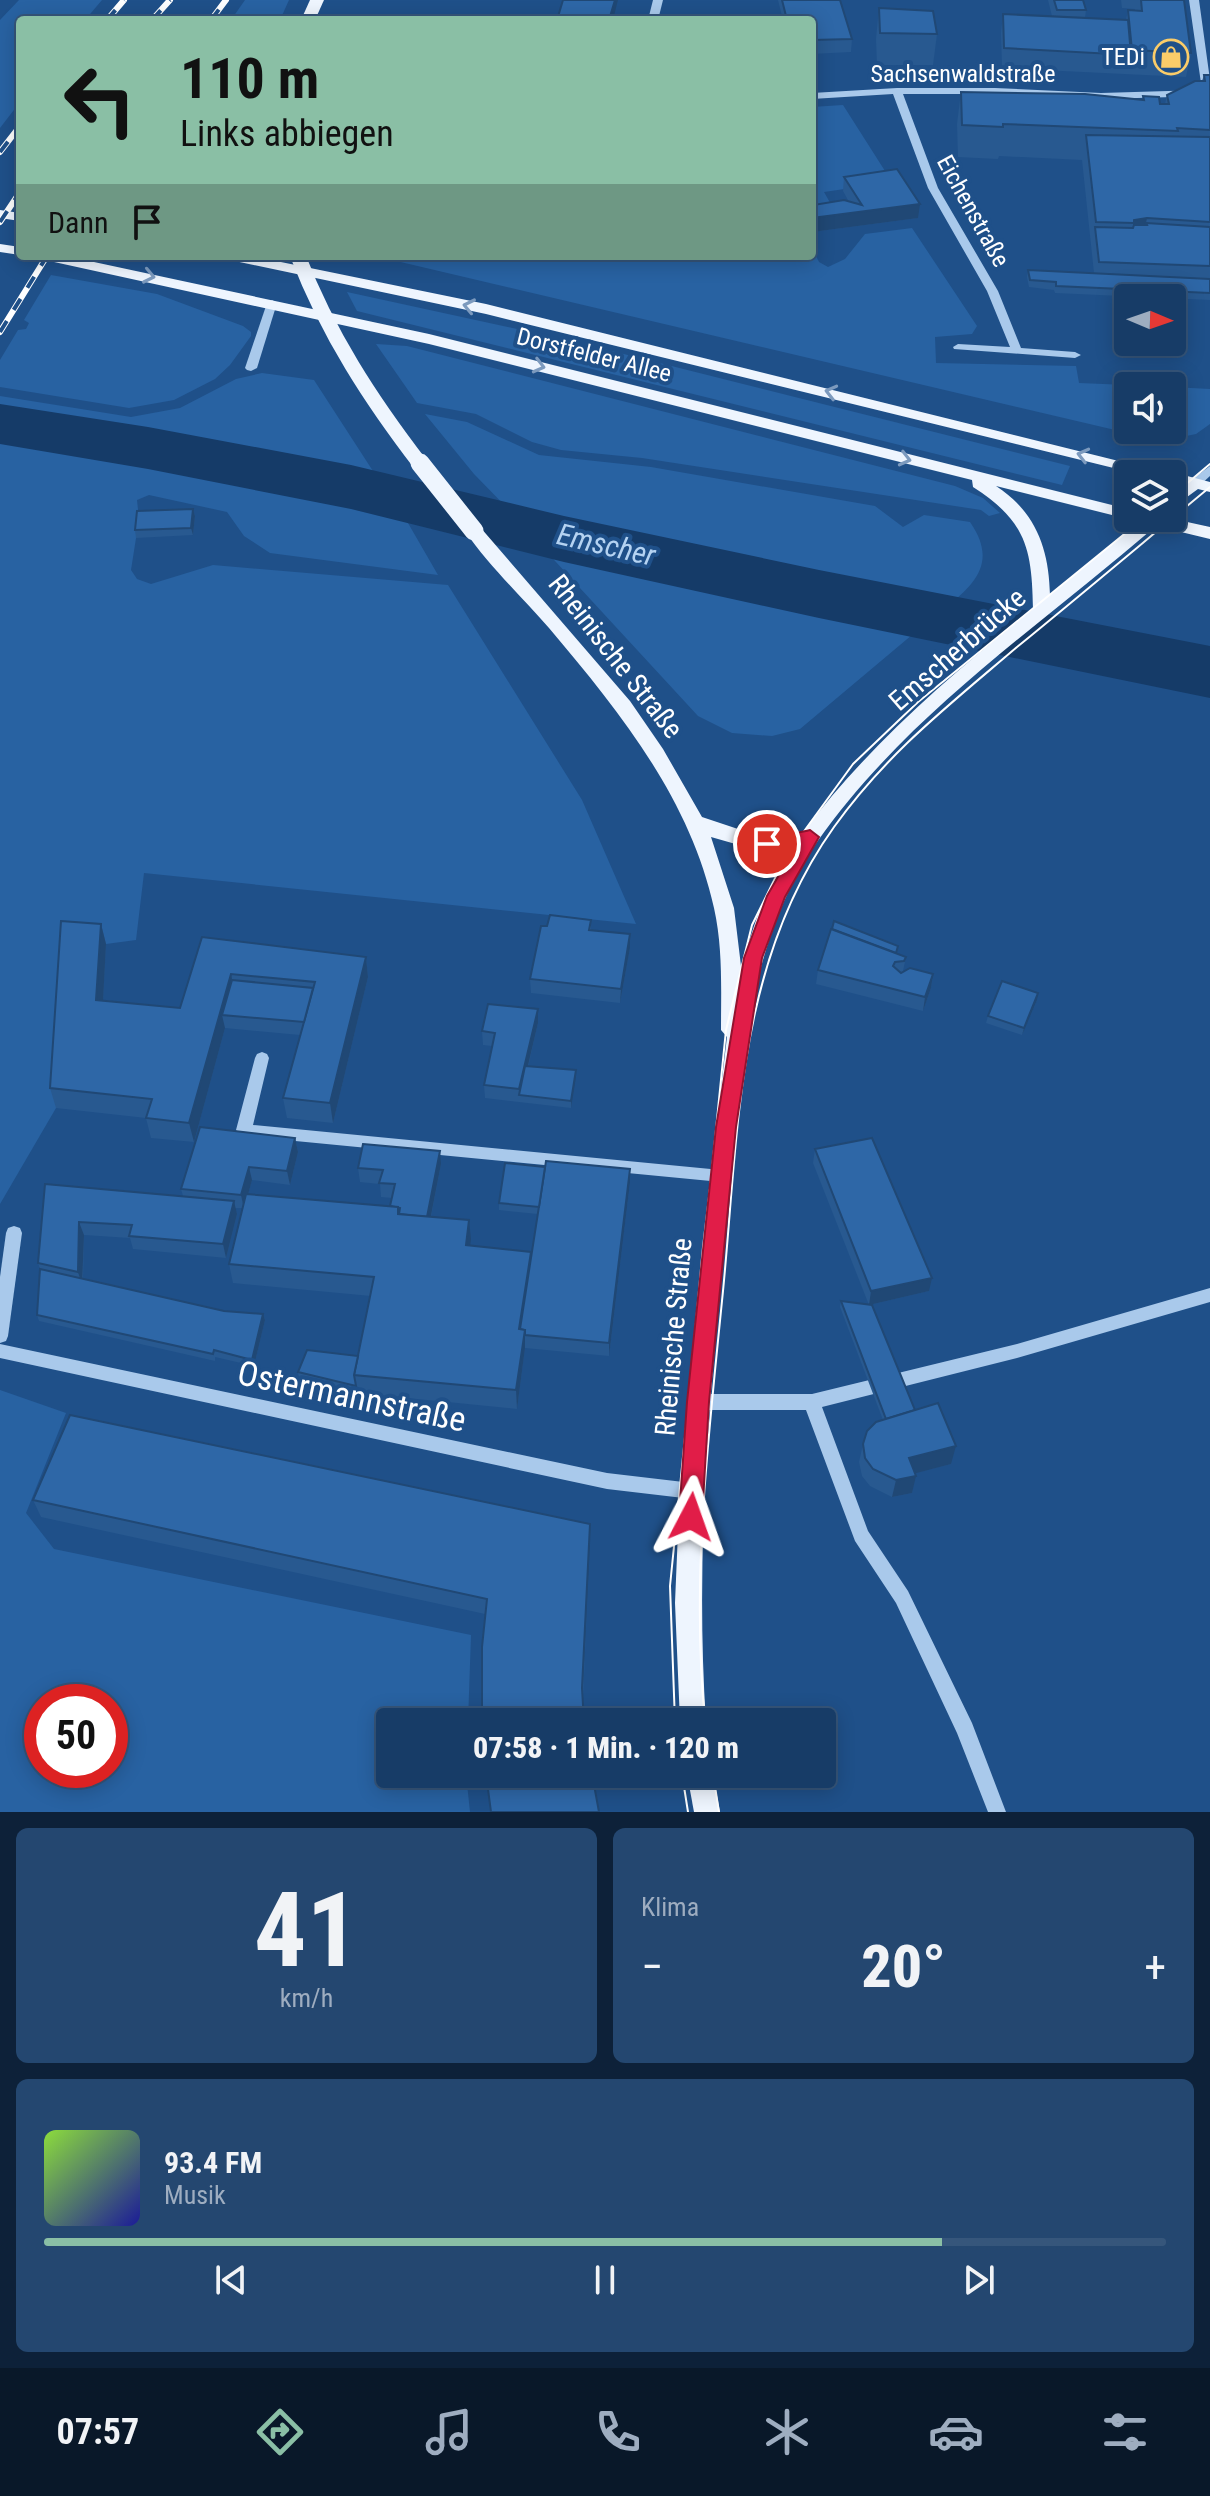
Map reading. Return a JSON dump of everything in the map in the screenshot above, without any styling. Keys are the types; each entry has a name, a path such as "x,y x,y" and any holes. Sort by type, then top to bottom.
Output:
{"main road":[{"name":"Dorstfelder Allee","path":"64,260 429,339 1114,511"},
{"name":"Dorstfelder Allee","path":"249,260 516,316 1114,463"},
{"name":"Rheinische Straße","path":"299,260 310,291 335,341 394,430 474,531 622,705 697,823 724,908 731,999 729,1103"},
{"path":"961,473 995,492 1030,525 1041,556 1042,613"},
{"path":"1186,527 1210,533"},
{"name":"Emscherbrücke","path":"810,837 856,778 931,705 1112,557 1138,532"},
{"path":"697,823 724,837 750,843 784,844 810,837"},
{"name":"Rheinische Straße","path":"692,1708 687,1584 692,1491 698,1402 729,1103 753,958 776,896 810,837"},
{"path":"703,1788 707,1812"}],"street":[{"path":"1194,0 1208,92"},
{"name":"Sachsenwaldstraße","path":"816,96 897,91 995,91 1101,96 1208,92"},
{"name":"Eichenstraße","path":"897,91 921,163 940,201 984,271 1009,324 1016,349"},
{"path":"251,368 272,303"},
{"path":"958,347 1075,355"},
{"path":"1203,485 1210,470"},
{"path":"262,1058 244,1130 721,1176"},
{"path":"0,1336 14,1233"},
{"path":"698,1402 812,1402 1017,1351 1210,1295"},
{"name":"Ostermannstraße","path":"0,1351 607,1481 692,1491"},
{"path":"812,1402 861,1535 902,1597 965,1729 997,1812"}],"shaded area":[{"path":"19,0 102,0 88,16 16,16 16,107 0,128 0,20"},
{"path":"245,0 289,0 282,16 234,16"},
{"path":"843,105 892,182 824,192 837,215 816,217 816,107"},
{"path":"912,228 977,326 972,334 935,337 936,363 1076,366 1079,383 1114,384 1114,430 392,260 816,260 816,256 828,267 845,259 865,234"},
{"path":"51,275 157,294 243,326 251,332 251,336 230,365 215,379 174,400 129,408 0,387 0,360 18,330 26,329 29,323 24,320"},
{"path":"347,292 572,341 1070,466 1062,485 357,311"},
{"path":"376,344 407,346 955,486 983,498 1000,513 989,516 981,510 642,458 561,450 532,442 476,414 417,403"},
{"path":"262,373 314,380 382,485 0,420 0,396 131,417 180,408 236,379"},
{"path":"1186,388 1210,389 1210,424 1196,434 1186,436"},
{"path":"425,414 467,422 539,455 651,467 875,506 903,527 924,515 970,522 982,548 980,570 966,590 945,608 821,587 513,514 474,474"},
{"path":"0,432 397,504 438,575 270,553 244,536 227,512 149,495 137,500 139,519 131,570 137,579 151,584 213,565 448,585 582,800 636,924 144,873 136,940 106,944 66,941 56,1108 0,1204"},
{"path":"532,536 712,575 730,584 925,624 800,729 772,736 732,733 698,716"},
{"path":"0,1390 66,1413 26,1513 54,1549 471,1635 468,1708 376,1708 376,1788 467,1788 470,1812 0,1812"}],"building":[{"path":"563,0 615,0 610,16 558,16"},
{"path":"782,0 840,0 852,39 816,40 816,16 786,16"},
{"path":"1054,0 1083,0 1086,10 1057,10"},
{"path":"1141,0 1184,0 1191,53 1132,50 1128,10 1142,11"},
{"path":"879,8 933,11 937,34 880,33"},
{"path":"1003,14 1128,20 1131,55 1004,48"},
{"path":"1204,75 1210,75 1210,130 962,125 961,92 1085,94 1144,100 1143,96 1159,97 1160,104 1169,104 1167,95 1195,81 1205,81"},
{"path":"1086,135 1210,137 1210,222 1147,218 1134,220 1134,223 1096,222"},
{"path":"897,169 920,204 816,217 816,205 844,200 862,205 844,177"},
{"path":"1134,225 1210,227 1210,266 1099,262 1095,227 1133,228"},
{"path":"1028,270 1210,279 1210,293 1186,292 1186,284 1114,284 1114,289 1056,286 1056,282 1030,280"},
{"path":"193,509 191,528 135,530 137,511"},
{"path":"550,915 591,920 589,930 630,934 621,989 530,979 541,926 547,926"},
{"path":"61,921 101,924 96,1000 180,1008 202,937 366,957 330,1103 283,1098 315,982 231,974 189,1123 146,1118 152,1099 50,1088"},
{"path":"834,921 898,946 896,953 832,929"},
{"path":"831,929 906,957 893,966 901,973 910,968 933,974 925,997 818,970"},
{"path":"232,980 313,988 304,1022 222,1015"},
{"path":"1002,981 1038,993 1024,1028 988,1016"},
{"path":"488,1004 538,1009 519,1089 484,1085 495,1033 482,1031"},
{"path":"525,1066 576,1070 571,1101 519,1095"},
{"path":"200,1127 295,1138 287,1171 249,1167 241,1195 181,1189"},
{"path":"872,1138 932,1278 871,1291 815,1149"},
{"path":"363,1144 440,1151 427,1217 399,1214 400,1208 390,1206 395,1184 379,1183 383,1170 358,1168"},
{"path":"546,1161 630,1169 609,1343 525,1335 525,1330 520,1329"},
{"path":"505,1163 545,1167 539,1207 499,1203"},
{"path":"45,1184 234,1201 223,1244 129,1236 132,1225 79,1222 78,1272 38,1263"},
{"path":"246,1194 398,1207 398,1214 469,1220 466,1245 531,1252 519,1329 525,1330 516,1390 354,1375 374,1277 229,1264"},
{"path":"40,1269 224,1311 263,1314 252,1360 37,1315"},
{"path":"841,1301 872,1305 915,1410 886,1419"},
{"path":"307,1350 358,1356 354,1375 356,1386 298,1372"},
{"path":"938,1403 956,1446 909,1458 916,1476 896,1480 873,1469 865,1458 863,1444 867,1431 876,1422"},
{"path":"70,1415 590,1524 583,1708 482,1708 482,1647 487,1599 33,1500"},
{"path":"488,1788 595,1788 599,1812 491,1812"}],"waterway":[{"name":"Emscher","path":"0,424 148,448 351,487 564,539 819,594 1210,672"}],"tram line":[{"path":"1186,484 1210,464"},
{"path":"704,1708 701,1564 711,1406 747,1055 759,995 777,937 801,881 834,827 897,753 967,689 1210,487"},
{"path":"674,1708 670,1586 726,1030 752,925 786,856 853,764 918,702 1127,532"},
{"path":"684,1788 688,1812"},
{"path":"715,1788 719,1812"}],"railway":[{"path":"110,16 124,0"},
{"path":"156,16 170,0"},
{"path":"214,16 226,0"},
{"path":"0,152 16,131"},
{"path":"0,222 16,198"},
{"path":"0,332 45,260"}],"place":[{"name":"TEDi","path":"1171,57"}],"route":[{"path":"691,1517 698,1402 726,1127 753,958 776,896 810,837 784,844 767,844"}]}
